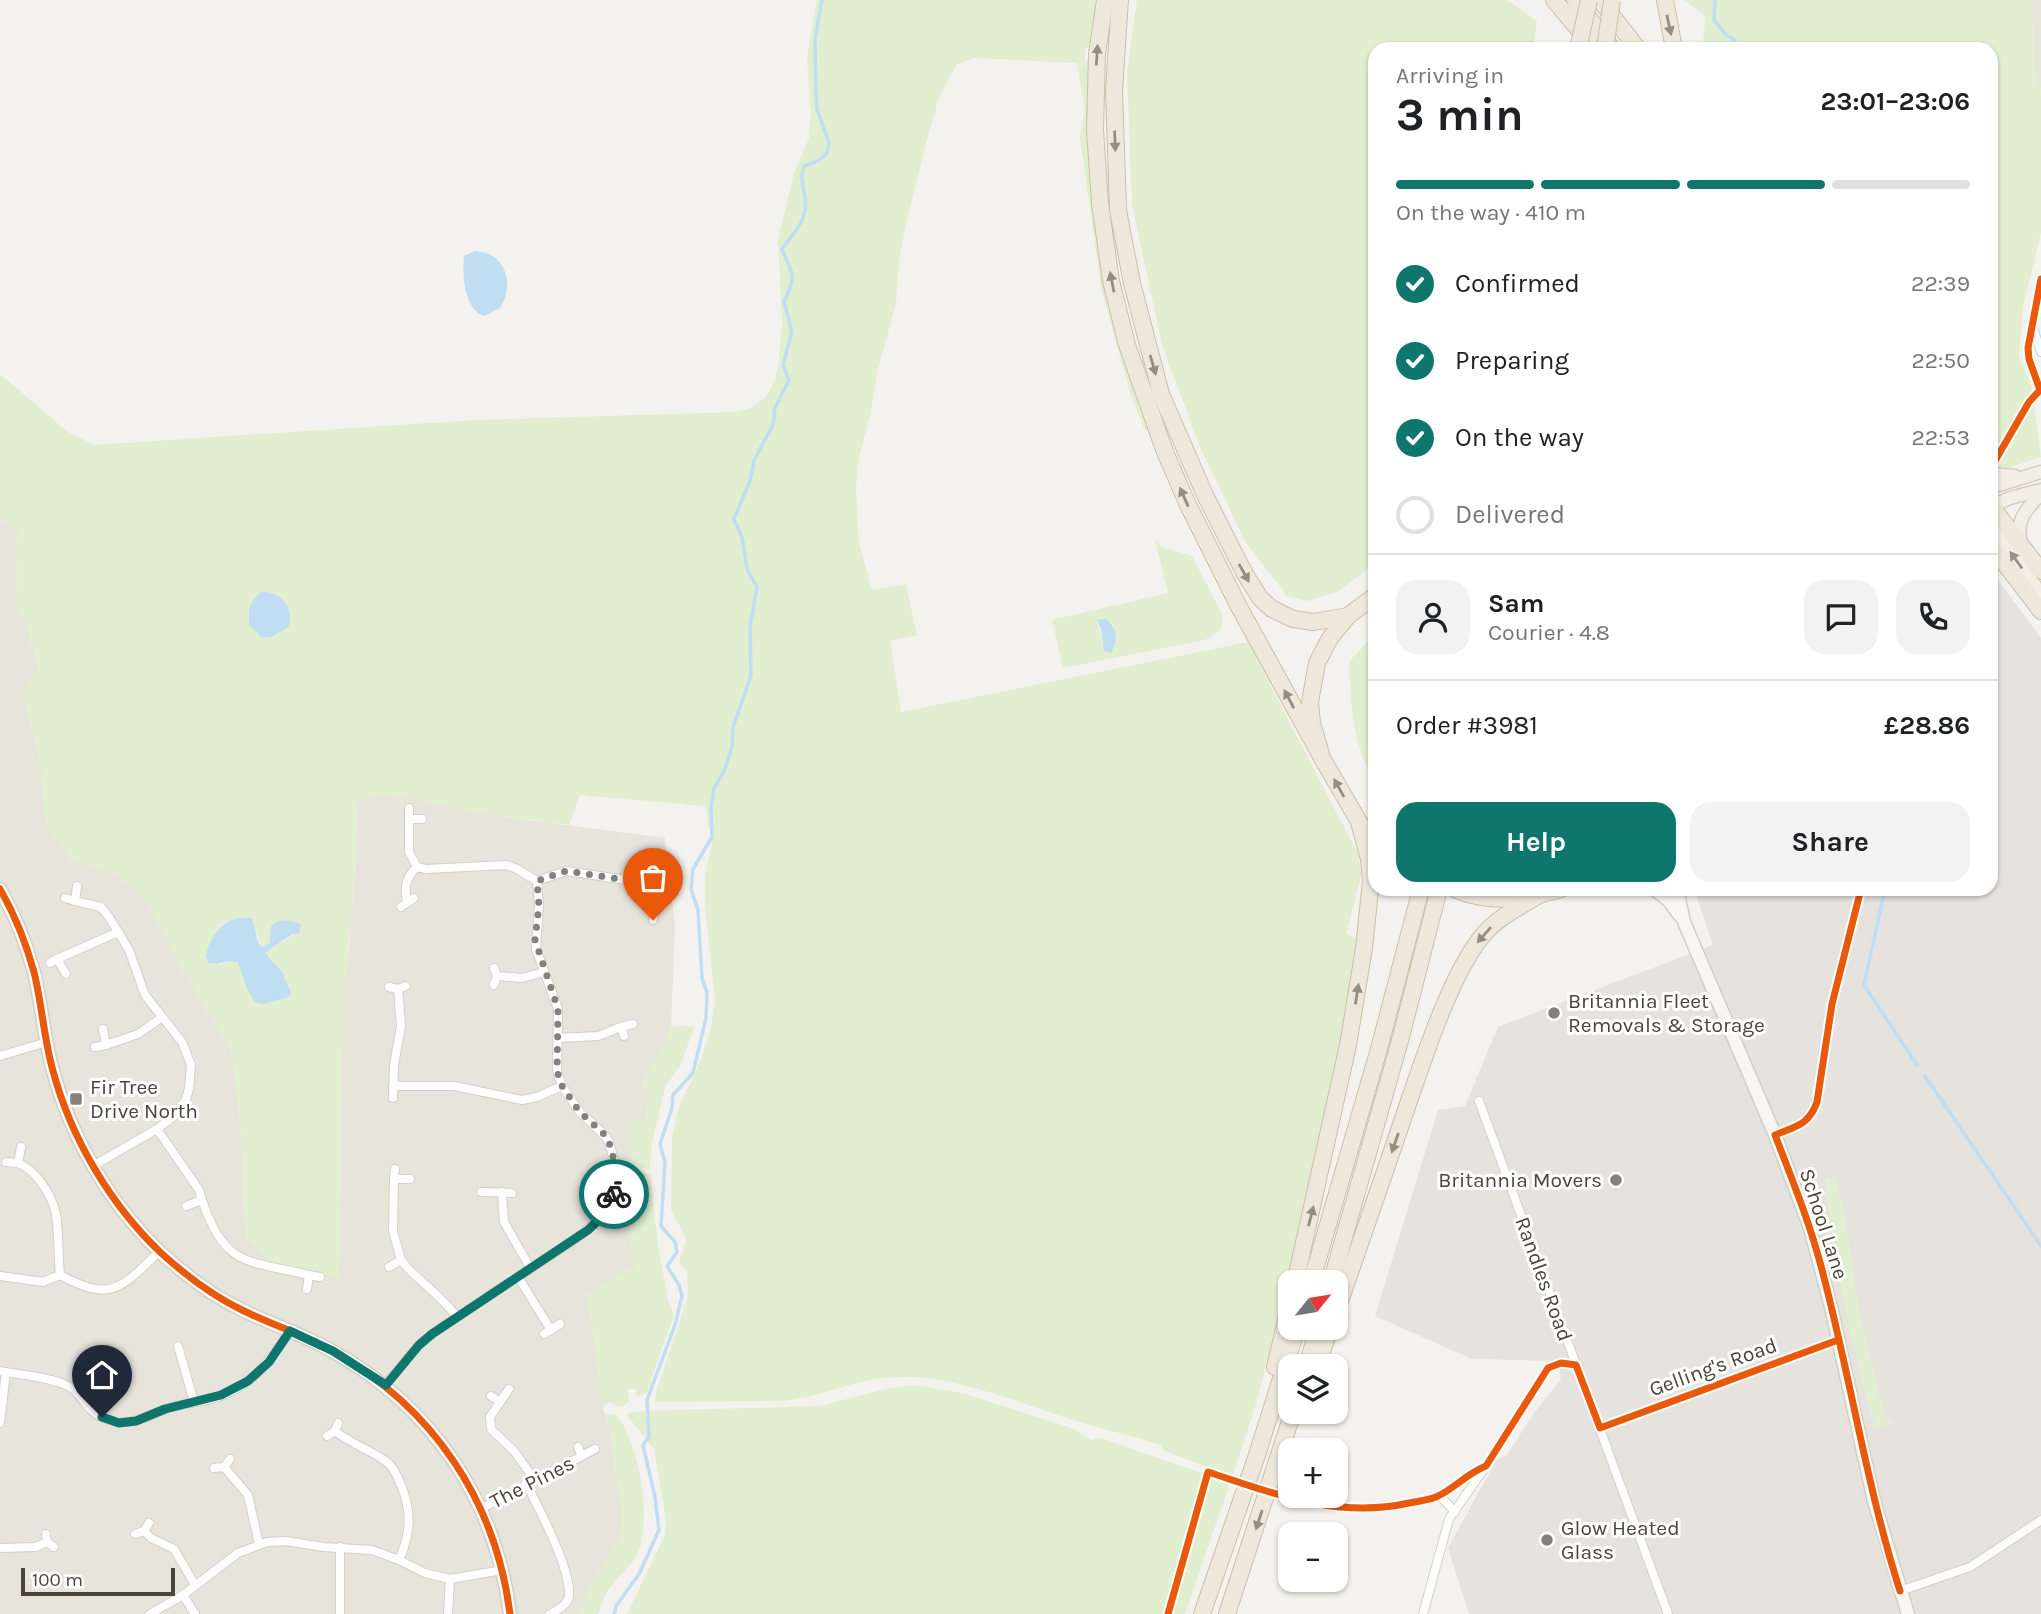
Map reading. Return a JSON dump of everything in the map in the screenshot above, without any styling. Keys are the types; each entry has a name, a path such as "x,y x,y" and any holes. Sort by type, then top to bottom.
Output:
{"highway":[{"path":"1105,0 1097,54 1095,130 1099,191 1111,281 1127,345 1164,452 1188,505 1238,605 1360,826 1368,836"},
{"path":"1121,0 1114,91 1118,210 1135,294 1161,394 1205,495 1260,598 1272,609 1293,619 1314,622 1348,616"},
{"path":"1554,0 1589,42"},
{"path":"1575,0 1608,42"},
{"path":"1580,42 1591,0"},
{"path":"1588,42 1591,0"},
{"path":"1600,0 1633,42"},
{"path":"1606,42 1612,0"},
{"path":"1665,0 1673,42"},
{"path":"1998,515 2041,571"},
{"path":"1998,555 2041,611"},
{"path":"1998,566 2041,620"},
{"path":"1322,758 1312,723 1311,690 1323,650 1348,616 1368,601"},
{"path":"1360,826 1368,859"},
{"path":"1298,1270 1348,1045 1369,896"},
{"path":"1315,1270 1375,1063 1419,896"},
{"path":"1335,1270 1437,896"},
{"path":"1478,896 1489,899 1526,896"},
{"path":"1348,1278 1426,1053 1456,982 1474,947 1485,933 1498,921 1537,896"},
{"path":"1257,1455 1282,1340"},
{"path":"1202,1614 1293,1340"},
{"path":"1227,1614 1291,1424"}],"main road":[{"path":"1998,475 2038,472"},
{"path":"1998,486 2038,472"},
{"path":"1998,504 2010,498 2041,492"},
{"path":"2021,544 2018,534 2020,519 2041,492"},
{"path":"1998,534 2041,594"}],"street":[{"path":"2041,279 2028,348 2029,359 2041,392"},
{"path":"2033,328 2041,352"},
{"path":"409,808 409,852 417,867 426,869 506,865 537,881"},
{"path":"409,819 422,819"},
{"path":"407,902 408,878 417,867"},
{"path":"537,881 566,871 640,882 652,892 655,908 652,922"},
{"path":"386,1385 419,1345 456,1316 531,1269 598,1221 610,1207 615,1192 614,1160 606,1136 579,1111 562,1086 556,1062 558,1009 535,940 539,906 537,881"},
{"path":"75,901 77,886"},
{"path":"0,889 15,917 30,961 53,1070 68,1115 93,1166 112,1195 160,1251 190,1277 240,1309 333,1351 386,1385 409,1405 457,1465 482,1508 503,1570 510,1614"},
{"name":"School Lane","path":"1663,896 1684,922"},
{"name":"School Lane","path":"1678,896 1684,922 1775,1135 1810,1228 1839,1340 1874,1501 1908,1614"},
{"path":"1775,1135 1810,1118 1817,1102 1832,1004 1859,896"},
{"path":"65,898 101,908 129,950 145,995 182,1042 191,1065 189,1089 180,1108 157,1129 93,1166"},
{"path":"66,974 54,961 118,932"},
{"path":"495,976 522,978 544,972"},
{"path":"393,1098 394,1065 401,1026 398,987"},
{"path":"95,1048 138,1034 161,1018"},
{"path":"557,1038 598,1036 633,1024"},
{"path":"621,1027 624,1036"},
{"path":"103,1029 106,1045"},
{"path":"0,1056 47,1042"},
{"path":"393,1086 454,1086 522,1100 537,1097 562,1086"},
{"name":"Randles Road","path":"1479,1101 1668,1614"},
{"path":"157,1129 195,1183 216,1235 235,1255 320,1277"},
{"path":"18,1163 21,1147"},
{"path":"6,1162 18,1163 33,1171 52,1204 56,1215 60,1275"},
{"path":"395,1169 393,1231 401,1260 409,1271 439,1294 456,1316"},
{"path":"394,1179 410,1179"},
{"path":"481,1192 512,1193"},
{"path":"502,1192 503,1222 531,1269"},
{"path":"186,1206 202,1200"},
{"path":"60,1275 78,1285 102,1291 125,1284 160,1251"},
{"path":"389,1267 401,1260"},
{"path":"0,1276 43,1282 60,1275"},
{"path":"307,1289 309,1275"},
{"path":"518,1277 548,1332 560,1324"},
{"path":"0,1423 3,1371 67,1385 93,1412 119,1423 136,1421 165,1409 221,1395 248,1381 269,1362 290,1331"},
{"name":"Gelling's Road","path":"1600,1428 1839,1340"},
{"path":"179,1344 194,1402"},
{"path":"1423,1614 1449,1520 1548,1368 1562,1363 1576,1365"},
{"path":"509,1389 490,1417 491,1429 514,1451 530,1481 565,1566 569,1596 567,1602 550,1614"},
{"path":"491,1396 500,1402"},
{"path":"334,1430 346,1440 386,1462 397,1475 409,1517 408,1537 399,1560"},
{"name":"The Pines","path":"482,1508 580,1452 595,1449"},
{"path":"214,1468 227,1463 248,1495 259,1544"},
{"path":"1344,1508 1383,1509 1440,1496 1472,1471 1486,1466"},
{"path":"1208,1472 1234,1480"},
{"path":"1440,1496 1455,1512"},
{"path":"1900,1591 1970,1567 2041,1520"},
{"path":"143,1529 151,1538 171,1546 195,1585"},
{"path":"0,1548 36,1547 49,1541"},
{"path":"150,1614 183,1595 238,1553 259,1544 276,1541 372,1550 425,1573 450,1580 503,1570"},
{"path":"340,1547 340,1614"},
{"path":"448,1614 450,1580"},
{"path":"183,1595 195,1614"}],"shaded area":[{"path":"2031,0 2041,0 2041,89 2036,84"},
{"path":"0,519 17,530 16,605 25,619 39,667 23,693 72,860 117,875 149,904 177,959 231,1049 237,1089 242,1150 242,1196 248,1239 274,1264 339,1277 343,986 355,869 357,802 381,793 504,817 665,838 675,927 671,1027 664,1047 643,1080 650,1088 646,1120 632,1120 632,1168 623,1168 634,1266 597,1359 603,1408 610,1430 622,1502 623,1525 621,1539 595,1578 579,1614 0,1614"},
{"path":"1998,580 2041,638 2041,1614 1469,1614 1448,1548 1497,1459 1506,1456 1534,1413 1561,1379 1557,1361 1472,1359 1375,1316 1438,1110 1465,1106 1498,1027 1713,945 1696,896 1998,896"},
{"path":"1627,1305 1659,1390 1614,1407 1583,1323"},
{"path":"1574,1411 1594,1467 1544,1485 1524,1430"}],"green space":[{"path":"817,0 1096,0 1093,43 1085,50 1085,60 1092,67 1093,197 1151,428 1145,431 1130,392 1101,288 1080,137 1085,110 1077,63 974,58 957,64 939,97 905,228 896,303 877,373 870,416 858,461 856,489 859,543 872,590 906,584 917,635 890,641 901,712 1248,642 1358,854 1362,873 1346,934 1362,940 1348,1013 1293,1260 1290,1270 1278,1270 1278,1318 1256,1404 1232,1477 1163,1450 1162,1445 942,1380 885,1378 784,1401 655,1402 688,1296 687,1272 679,1262 686,1242 685,1236 671,1210 672,1136 679,1107 709,1037 715,1001 705,905 705,876 713,838 704,806 580,795 569,825 504,817 381,793 357,802 351,917 343,986 339,1277 274,1265 248,1239 242,1196 242,1150 237,1089 231,1049 177,959 149,904 117,875 72,860 46,823 38,751 23,693 39,666 25,619 16,605 17,530 0,519 0,374 68,432 94,445 475,420 735,412 751,408 766,397 775,380 779,361 782,323 778,240 794,173 809,138 811,113 807,57","holes":["254,922 261,947 270,943 271,927 299,932 264,953 274,962 252,999 238,962 233,960 219,965 210,941 223,924"]},
{"path":"1137,0 1507,0 1537,21 1534,42 1368,42 1368,569 1339,591 1307,601 1287,596 1245,541 1201,449 1162,345 1132,204 1127,72"},
{"path":"1684,0 2032,0 2036,84 2041,89 2041,233 2023,307 2019,356 2032,389 2041,457 1998,471 1998,42 1703,42 1706,16"},
{"path":"1155,539 1162,547 1192,556 1223,616 1221,630 1205,640 1063,668 1052,620 1168,593","holes":["1107,619 1113,624 1116,634 1106,653 1097,621"]},
{"path":"1368,641 1368,769 1357,739 1349,662"},
{"path":"671,1027 694,1027 681,1064 665,1087 652,1143 650,1170 632,1164 632,1120 646,1120 650,1089 641,1088 643,1080 664,1047"},
{"path":"623,1168 651,1175 659,1252 674,1315 646,1394 636,1396 636,1389 628,1389 629,1402 622,1407 609,1402 603,1408 587,1294 634,1266"},
{"path":"1825,1178 1835,1178 1844,1208 1858,1305 1884,1413 1887,1419 1894,1423 1874,1428 1838,1273"},
{"path":"916,1385 966,1394 1074,1429 1091,1440 1101,1438 1230,1483 1185,1614 627,1614 665,1535 666,1519 654,1449 627,1415 645,1411 820,1406 885,1389"},
{"path":"616,1414 631,1443 637,1462 643,1503 642,1540 637,1555 609,1589 598,1614 579,1614 595,1578 621,1539 622,1502 605,1415"}],"water":[{"path":"475,251 494,257 505,271 507,280 505,299 500,308 484,316 472,307 464,281 464,256"},
{"path":"261,592 280,598 290,613 289,627 271,637 262,638 249,625 250,607"},
{"path":"1107,619 1115,631 1116,639 1111,653 1104,651 1097,621"},
{"path":"237,918 251,918 262,947 270,943 272,925 278,921 286,920 301,925 299,933 291,935 265,953 282,972 291,992 289,997 262,1004 255,1002 248,991 238,962 209,963 206,957 212,939 220,928"}],"waterway":[{"path":"614,1614 616,1606 639,1574 659,1530 655,1497 643,1445 649,1437 647,1400 675,1325 682,1296 679,1285 667,1266 677,1252 675,1242 661,1226 665,1162 660,1144 672,1108 673,1095 693,1073 706,1018 707,993 702,978 698,910 691,889 693,869 712,837 711,808 714,788 725,769 732,747 733,727 751,676 750,627 757,587 747,569 742,537 734,519 750,481 754,460 773,425 775,408 789,380 783,365 792,332 784,301 791,286 792,275 782,250 798,228 805,211 802,177 804,166 818,161 827,153 829,143 817,109 816,94 815,39 822,0"},
{"path":"1715,0 1714,20 1734,42"},
{"path":"1883,896 1864,985 1917,1065"},
{"path":"1925,1076 2041,1246"}],"tunnel":[{"path":"1246,1484 1278,1495"}],"cycle path":[{"path":"1998,456 2029,402 2040,390 2028,348 2041,279"},
{"path":"0,889 31,961 50,1059 70,1121 94,1169 109,1191 160,1252 199,1284 242,1310 334,1352 369,1375 401,1401 430,1430 454,1462 491,1533 510,1614"},
{"path":"1859,896 1832,1004 1817,1102 1806,1120 1775,1135 1806,1216 1821,1266 1877,1511 1900,1591"},
{"path":"1168,1614 1208,1472 1282,1496 1332,1506 1383,1507 1425,1500 1440,1495 1486,1466 1548,1368 1561,1363 1576,1365 1600,1428 1838,1340"}],"way so far":[{"path":"614,1194 614,1160 609,1142 579,1111 562,1086 557,1071 558,1009 535,940 539,915 537,881 566,871 646,884 654,898 653,920"}],"place":[{"name":"Britannia Fleet Removals & Storage","path":"1554,1013"},
{"name":"Fir Tree Drive North","path":"76,1099"},
{"name":"Britannia Movers","path":"1616,1180"},
{"name":"Glow Heated Glass","path":"1547,1540"}],"route":[{"path":"102,1417 127,1423 165,1409 221,1395 248,1381 269,1362 290,1331 333,1351 386,1385 419,1345 432,1334 588,1230 606,1213 614,1194"}]}
